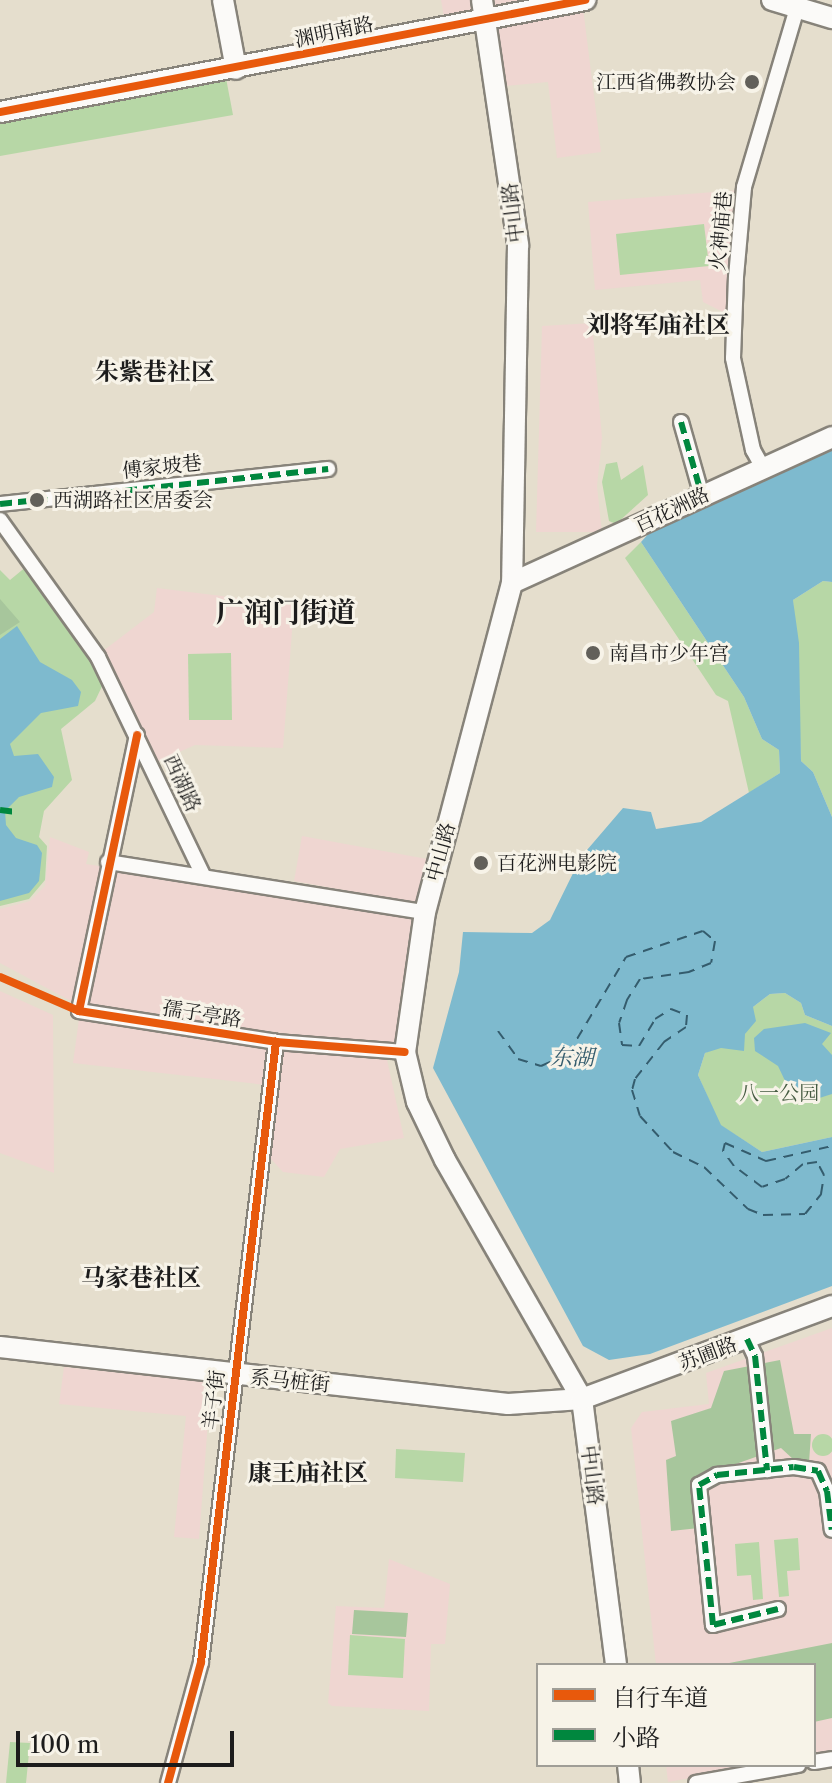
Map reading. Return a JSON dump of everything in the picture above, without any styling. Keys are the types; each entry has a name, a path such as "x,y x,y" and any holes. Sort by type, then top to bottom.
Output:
{"main road":[{"path":"223,0 236,69"},
{"name":"渊明南路","path":"0,112 236,69 484,8 585,0"},
{"path":"772,0 798,3 832,18"},
{"name":"中山路","path":"484,8 518,245 512,583 425,912 405,1052 417,1102 445,1160 582,1399 616,1663"},
{"name":"百花洲路","path":"512,583 832,437"},
{"name":"苏圃路","path":"582,1399 832,1306"},
{"name":"系马桩街","path":"0,1347 508,1404 582,1399"}],"street":[{"name":"火神庙巷","path":"763,468 753,450 733,358 736,277 744,187 798,3"},
{"path":"681,422 702,496"},
{"name":"傅家坡巷","path":"0,504 328,469"},
{"name":"西湖路","path":"0,520 98,657 201,870"},
{"path":"137,735 108,862 288,880"},
{"name":"孺子亭路","path":"108,862 79,1011 276,1042 405,1052"},
{"path":"201,870 425,912"},
{"name":"羊子街","path":"168,1783 177,1762 201,1662 232,1375 276,1042"},
{"path":"747,1339 755,1356 767,1470"},
{"path":"778,1609 713,1625 699,1485 717,1475 794,1467 818,1471 827,1491 832,1530"},
{"path":"696,1783 787,1767"}],"shaded area":[{"path":"441,0 582,0 601,152 557,158 548,82 504,86 495,12 445,23"},
{"path":"739,190 731,316 703,302 700,280 595,290 588,202"},
{"path":"592,323 602,438 597,486 602,532 536,532 542,326"},
{"path":"157,588 294,605 283,748 195,745 157,762 103,651 154,612"},
{"path":"302,836 427,859 419,904 294,881"},
{"path":"50,837 89,852 86,864 419,914 394,1047 84,1008 0,963 0,909 30,901 45,886"},
{"path":"0,991 53,1015 54,1173 0,1153"},
{"path":"79,1019 386,1055 404,1138 340,1149 324,1177 283,1172 260,1147 266,1085 73,1063"},
{"path":"832,1328 832,1753 816,1756 816,1663 656,1663 631,1428 642,1412 709,1404 706,1373"},
{"path":"64,1367 211,1382 199,1539 174,1537 186,1416 59,1404"},
{"path":"389,1559 450,1584 445,1644 431,1644 429,1711 332,1706 328,1703 336,1606 384,1608"},
{"path":"666,1767 752,1767 668,1782"}],"green space":[{"path":"226,78 233,115 0,156 0,118"},
{"path":"704,224 709,266 620,275 616,234"},
{"path":"617,462 621,480 643,465 648,495 616,524 609,521 602,482 606,464"},
{"path":"641,542 744,697 762,739 779,750 780,773 749,793 728,701 716,695 625,558"},
{"path":"27,566 105,680 95,701 61,729 72,780 44,811 39,837 47,846 45,880 29,899 0,906 0,570 10,580"},
{"path":"823,581 832,582 832,817 813,772 801,761 793,600"},
{"path":"0,599 20,622 0,635"},
{"path":"231,653 232,720 189,720 188,654"},
{"name":"八一公园","path":"785,993 801,1003 805,1015 832,1026 832,1137 762,1152 720,1125 698,1075 705,1053 745,1034 753,1007 770,994"},
{"path":"780,1360 794,1434 811,1434 809,1463 794,1460 781,1448 719,1470 695,1483 699,1528 671,1531 666,1460 676,1456 671,1421 711,1408 724,1371"},
{"path":"823,1434 831,1437 831,1453 823,1456 815,1453 812,1445 815,1437"},
{"path":"396,1449 465,1453 463,1482 395,1478"},
{"path":"798,1538 800,1570 787,1571 789,1596 779,1597 774,1540"},
{"path":"759,1542 763,1599 753,1600 751,1575 737,1576 735,1544"},
{"path":"354,1610 408,1613 406,1637 352,1634"},
{"path":"350,1635 405,1639 403,1678 348,1675"},
{"path":"832,1643 832,1718 816,1722 816,1663 729,1663"},
{"path":"10,1742 30,1743 26,1783 6,1783"}],"water":[{"name":"东湖","path":"832,449 832,582 823,581 793,600 799,643 801,761 813,772 832,817 832,1026 805,1015 801,1003 785,993 770,994 753,1007 756,1021 745,1034 744,1051 721,1048 705,1053 698,1075 721,1125 762,1152 832,1137 832,1286 650,1354 609,1360 583,1346 433,1068 459,972 463,932 532,933 550,920 581,857 623,808 651,812 656,829 701,822 780,773 779,750 762,739 744,697 641,542 651,531"},
{"path":"17,626 40,662 72,680 81,692 78,706 41,713 10,744 14,756 38,754 54,777 52,787 19,797 5,811 6,825 16,838 37,845 42,853 39,881 29,893 0,901 0,639"},
{"path":"805,1023 831,1033 822,1044 832,1055 832,1094 813,1100 787,1085 778,1066 755,1051 754,1038 764,1029"}],"ferry route":[{"path":"498,1031 518,1059 541,1066 568,1054 626,957 703,931 715,941 711,963 689,972 640,979 627,1000 619,1023 622,1045 639,1046 655,1019 671,1009 687,1015 686,1027 664,1042 635,1079 632,1090 640,1116 673,1152 704,1167 748,1209 763,1215 805,1214 821,1194 824,1175 817,1162 803,1164 785,1179 762,1187 734,1166 723,1151 725,1143 766,1161 832,1146"}],"marked path":[{"path":"681,422 702,496"},
{"path":"0,504 328,469"},
{"path":"0,810 16,812"},
{"path":"747,1339 755,1356 767,1470"},
{"path":"778,1609 713,1625 699,1485 717,1475 794,1467 818,1471 827,1491 832,1530"}],"cycle path":[{"path":"0,112 585,0"},
{"path":"79,1011 137,735"},
{"path":"0,977 79,1011 276,1042 405,1052"},
{"path":"168,1783 201,1662 276,1042"}],"place":[{"name":"江西省佛教协会","path":"752,82"},
{"name":"西湖路社区居委会","path":"37,500"},
{"name":"南昌市少年宫","path":"593,653"},
{"name":"百花洲电影院","path":"481,863"}],"district":[{"name":"刘将军庙社区","path":"658,325"},
{"name":"朱紫巷社区","path":"155,372"},
{"name":"广润门街道","path":"286,612"},
{"name":"马家巷社区","path":"141,1278"},
{"name":"康王庙社区","path":"308,1473"}]}
